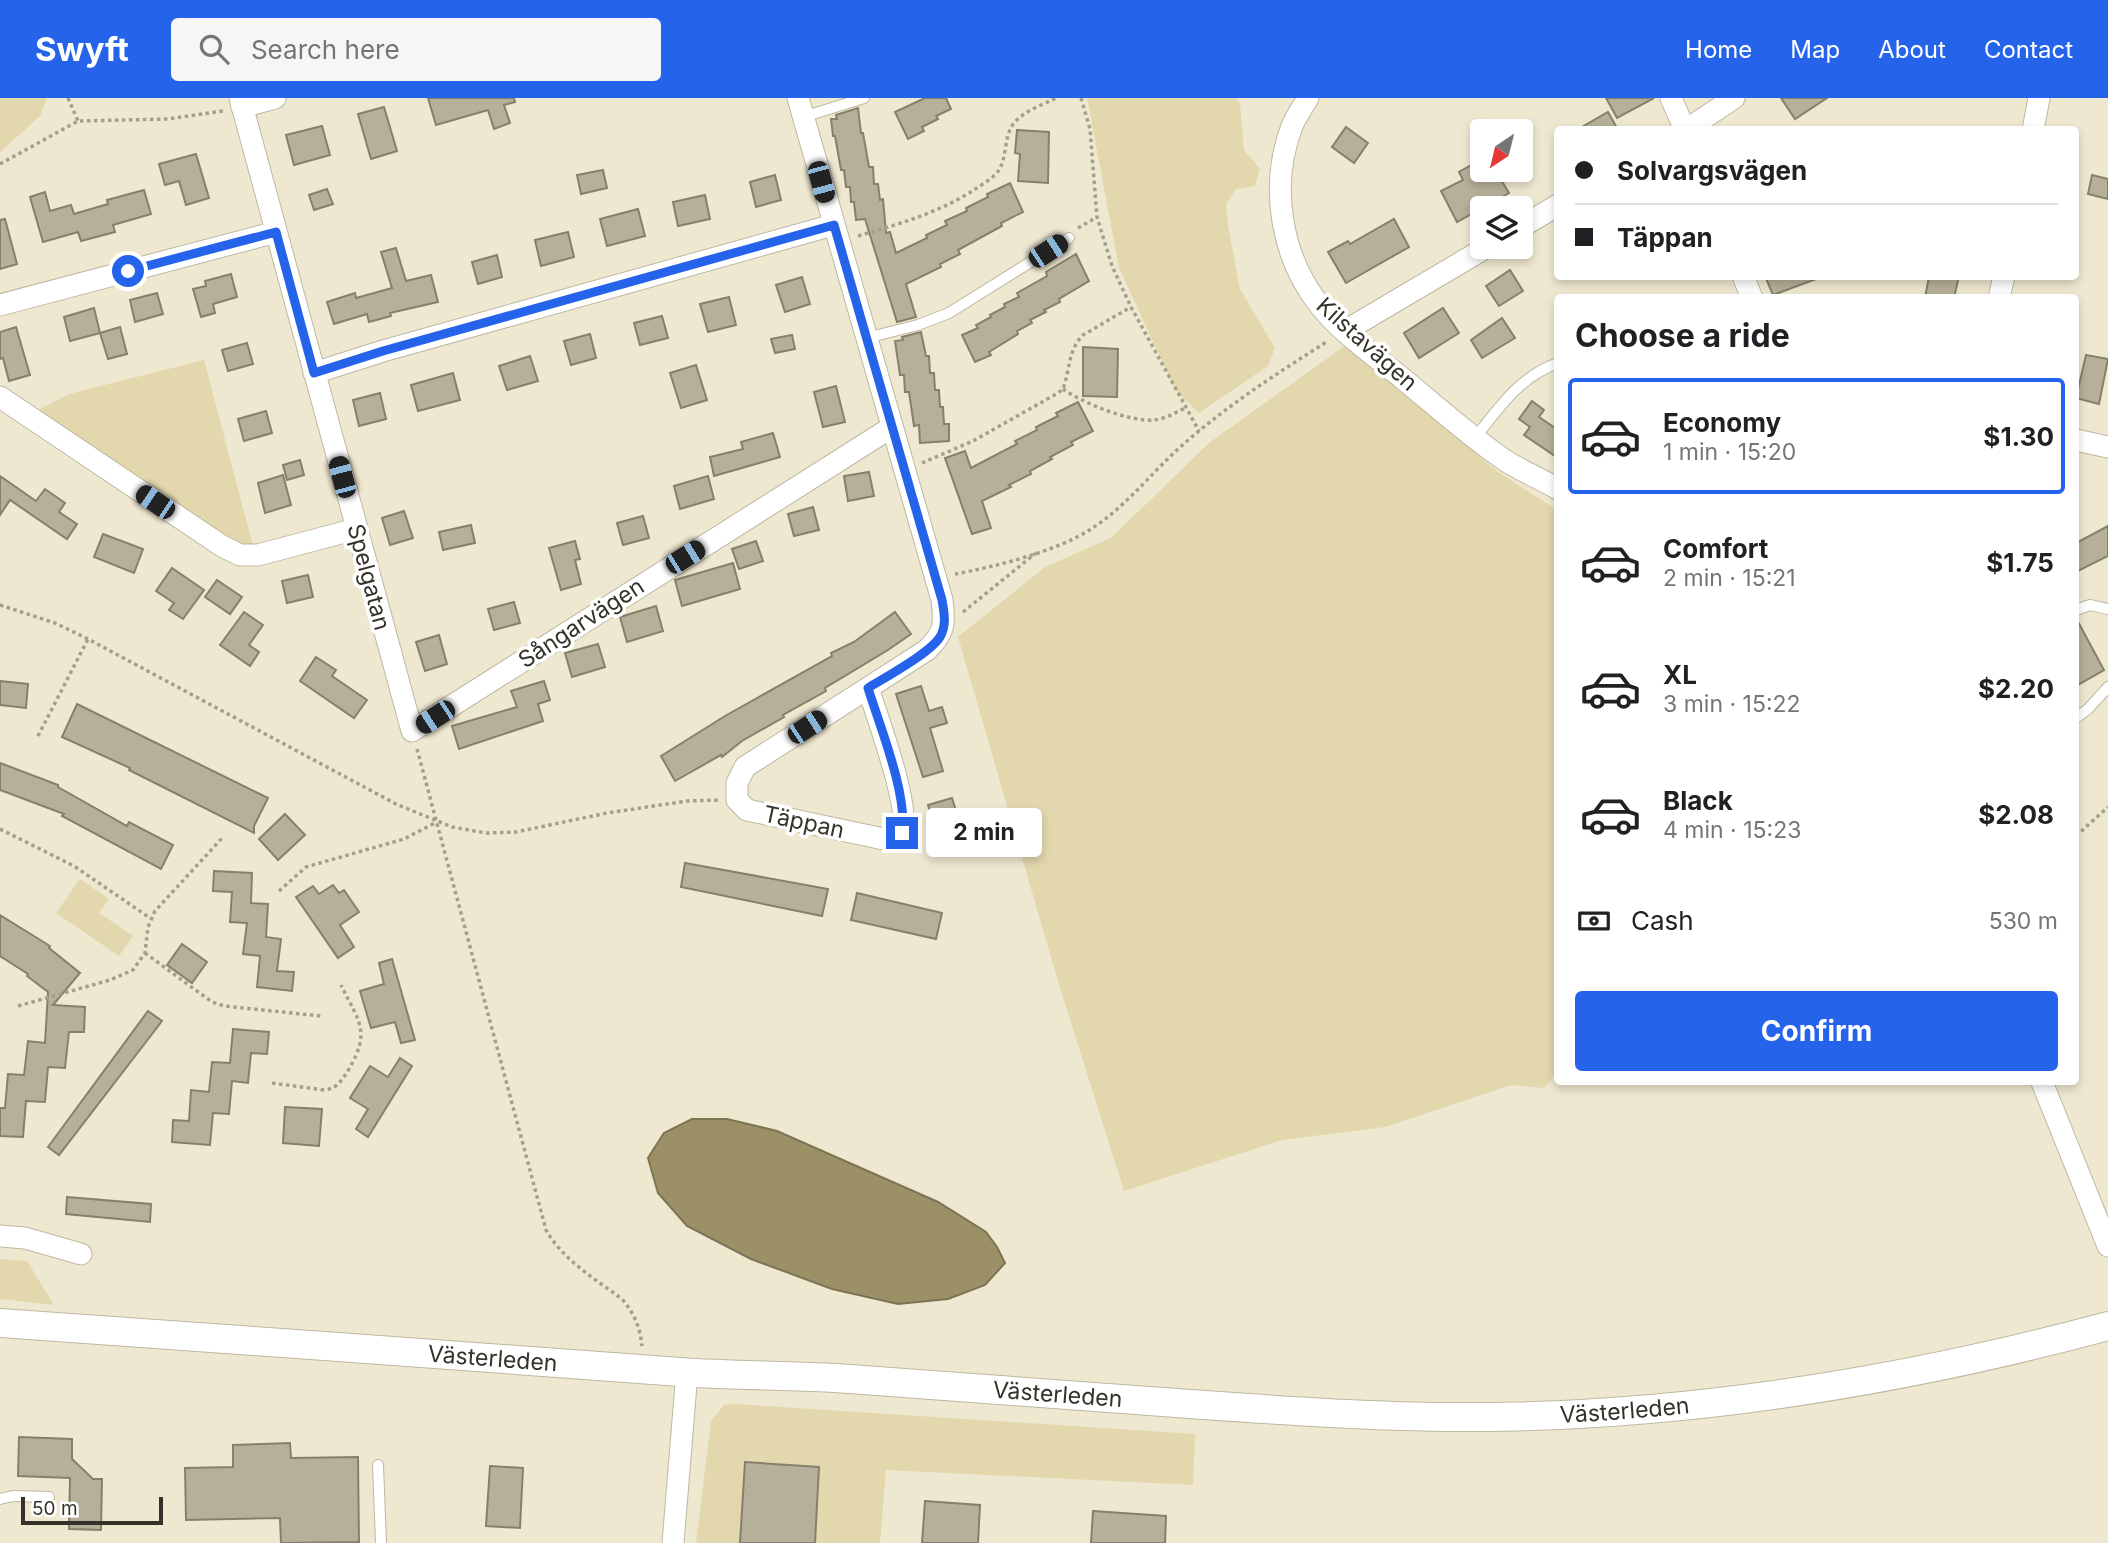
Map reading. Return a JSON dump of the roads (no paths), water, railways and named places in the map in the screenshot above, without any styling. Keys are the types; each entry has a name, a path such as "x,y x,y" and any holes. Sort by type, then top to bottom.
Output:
{"street":[{"path":"241,103 275,98"},
{"name":"Kilstavägen","path":"1308,98 1292,124 1284,154 1281,190 1282,223 1294,261 1306,285 1322,308 1345,331 1475,438 1508,462 1554,487"},
{"path":"1671,98 1684,126"},
{"path":"1692,126 1734,98"},
{"path":"2034,126 2039,98"},
{"name":"Spelgatan","path":"241,103 412,731"},
{"path":"801,107 936,577 945,620 940,637 927,650 868,688"},
{"path":"1533,220 1554,207"},
{"path":"0,305 276,232"},
{"path":"314,373 383,351 836,233"},
{"path":"1345,331 1470,257"},
{"path":"0,397 222,547 240,555 258,555 356,529"},
{"name":"Sångarvägen","path":"412,731 892,427"},
{"path":"2079,441 2108,447"},
{"name":"Täppan","path":"868,688 900,794 904,818 902,833 893,841 747,810 737,800 737,783 745,767 868,688"},
{"path":"2043,1085 2108,1246"},
{"path":"0,1236 25,1238 81,1254"},
{"name":"Västerleden","path":"0,1323 687,1372 842,1378 1308,1413 1443,1417 1671,1407 1805,1391 1999,1354 2108,1326"},
{"path":"673,1543 687,1372"}],"lane":[{"path":"801,107 864,98"},
{"path":"866,338 918,325 949,313 1069,238"},
{"path":"1475,438 1508,396 1528,377 1554,364"},
{"path":"2079,609 2090,605 2108,609"},
{"path":"2079,716 2108,687"},
{"path":"378,1465 381,1543"},
{"path":"0,1499 13,1496 49,1497"}]}
